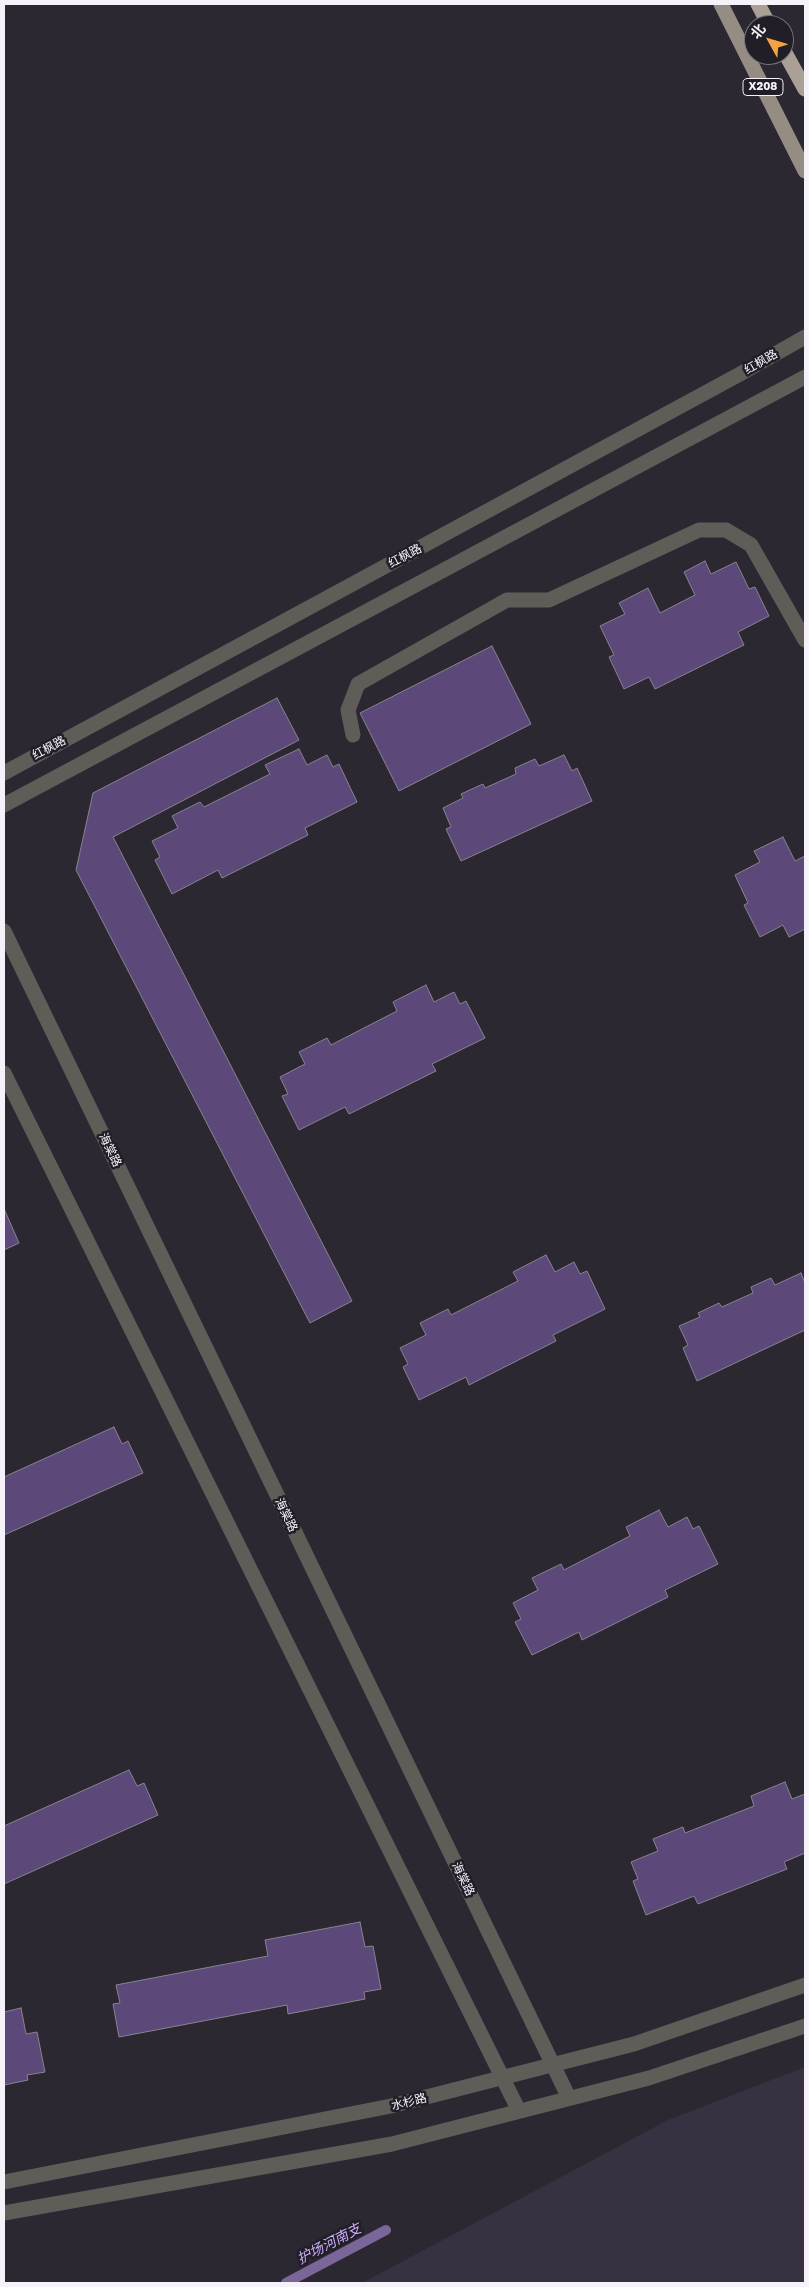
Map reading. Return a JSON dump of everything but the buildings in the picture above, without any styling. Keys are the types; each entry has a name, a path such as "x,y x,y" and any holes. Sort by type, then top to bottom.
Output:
{"highway":[{"path":"792,65 805,89"}],"main road":[{"name":"X208","path":"721,4 805,171"}],"street":[{"name":"红枫路","path":"4,773 805,337"},
{"path":"4,805 805,377"},
{"path":"352,735 348,710 358,684 507,600 549,600 699,530 726,530 750,545 805,640"},
{"name":"海棠路","path":"4,931 569,2098"},
{"path":"4,1073 519,2111"},
{"name":"水杉路","path":"4,2182 391,2106 634,2044 805,1985"},
{"path":"4,2212 392,2144 649,2078 805,2026"}],"shaded area":[{"path":"805,2067 805,2283 362,2283 668,2120"}],"waterway":[{"name":"护场河南支","path":"286,2283 386,2230"}]}
